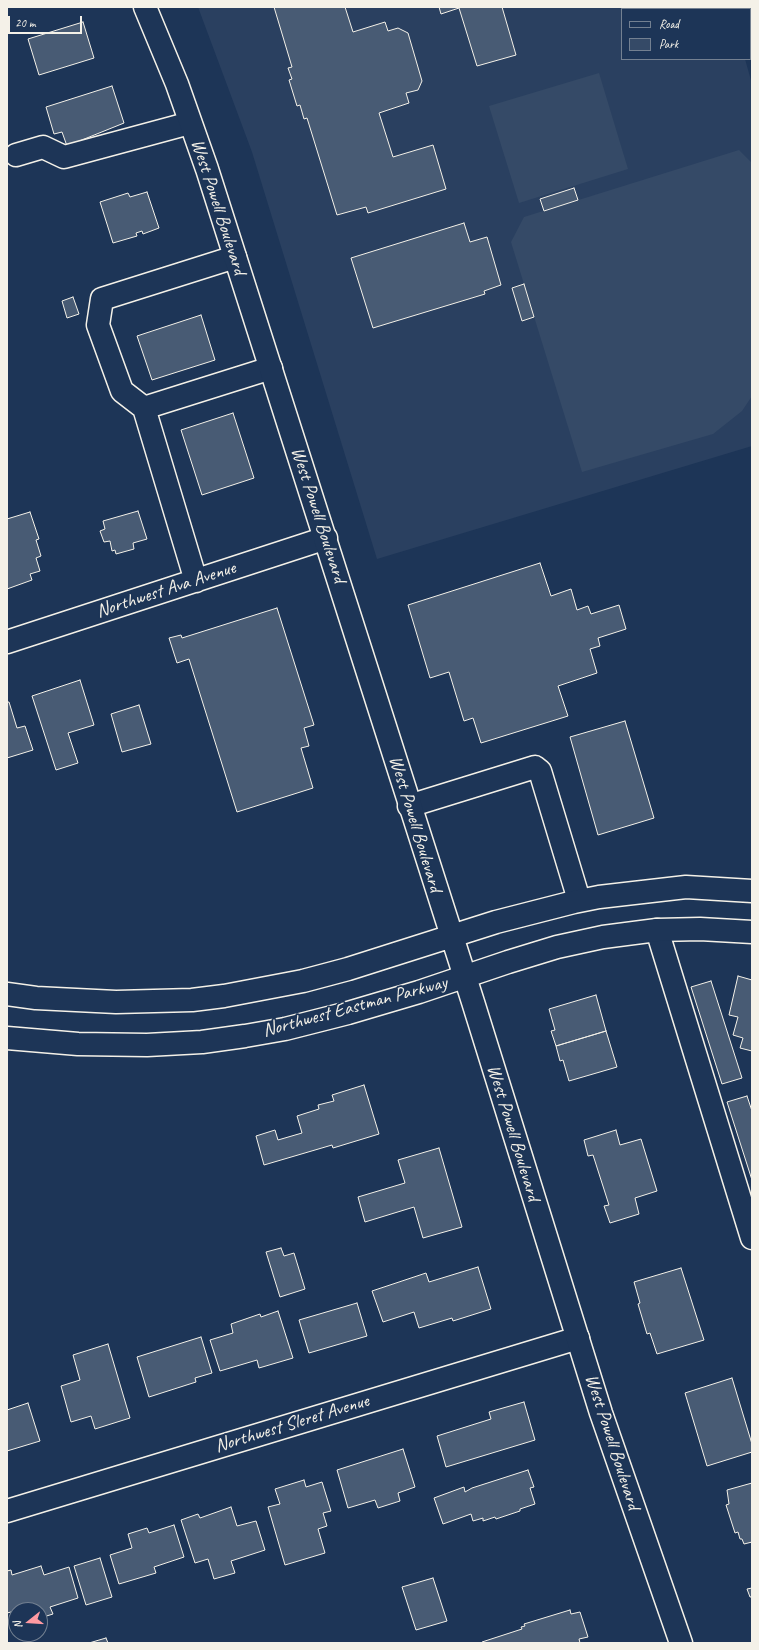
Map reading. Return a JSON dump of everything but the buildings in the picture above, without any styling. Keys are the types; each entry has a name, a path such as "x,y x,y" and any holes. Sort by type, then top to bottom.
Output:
{"main road":[{"name":"West Powell Boulevard","path":"145,7 177,84 235,257 326,538 409,806 606,1427 681,1643"},
{"path":"16,155 43,147 64,157 190,123"},
{"path":"196,580 144,408 122,391 98,324 102,299 235,257"},
{"path":"144,408 271,368"},
{"name":"Northwest Ava Avenue","path":"7,642 326,538"},
{"path":"409,806 535,767 540,771 579,900"},
{"name":"Northwest Eastman Parkway","path":"7,994 36,998 116,1002 192,1000 224,996 303,981 348,969 496,922 579,900 686,887 752,891"},
{"name":"Northwest Eastman Parkway","path":"7,1038 78,1044 134,1045 202,1042 238,1037 285,1029 348,1013 419,992 464,976 557,947 603,937 657,930 700,929 752,932"},
{"path":"657,930 752,1238"},
{"name":"Northwest Sleret Avenue","path":"7,1511 578,1338"}],"shaded area":[{"path":"198,7 644,7 621,8 621,60 745,60 752,84 752,446 377,559 252,152"}],"green space":[{"path":"644,7 751,7 748,8"},
{"path":"599,73 628,169 519,203 489,106"},
{"path":"739,150 752,163 752,396 742,411 713,434 582,472 511,242 524,217"}]}
